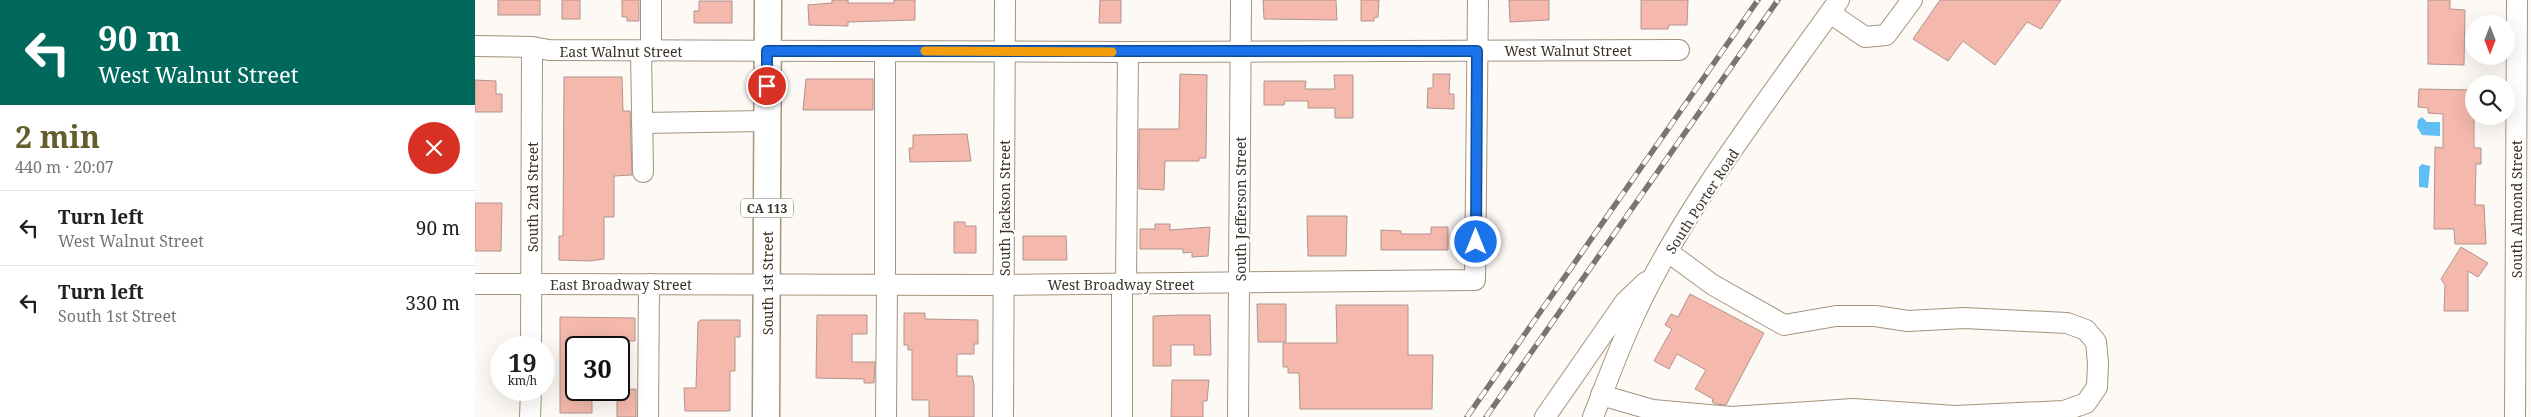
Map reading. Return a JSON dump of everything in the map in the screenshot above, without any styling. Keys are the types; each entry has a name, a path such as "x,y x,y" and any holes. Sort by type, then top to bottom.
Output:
{"main road":[{"name":"South 1st Street","path":"766,417 768,0"}],"street":[{"path":"643,172 642,122 651,0"},
{"name":"South Jackson Street","path":"1003,417 1005,0"},
{"name":"South Jefferson Street","path":"1238,417 1241,0"},
{"path":"1477,51 1478,0"},
{"path":"1834,6 1865,37 1886,35 1911,0"},
{"name":"South Almond Street","path":"2515,417 2524,258 2524,88 2517,0"},
{"name":"South Porter Road","path":"1593,417 1633,318 1668,252 1711,184 1834,6"},
{"name":"East Walnut Street","path":"475,46 532,47 549,50 767,51"},
{"name":"South 2nd Street","path":"531,336 532,47"},
{"name":"West Walnut Street","path":"767,51 1679,50"},
{"name":"West Broadway Street","path":"767,285 1475,280 1477,51"},
{"path":"885,52 886,417"},
{"path":"1122,417 1128,52"},
{"path":"642,122 767,121"},
{"path":"1601,395 1653,410 1731,417 1853,409 1955,416 2065,410 2086,403 2097,388 2098,363 2096,342 2085,330 2067,323 1964,318 1908,321 1875,316 1836,316 1784,325 1713,285 1668,252"},
{"path":"1545,417 1625,302 1658,271"},
{"name":"East Broadway Street","path":"475,284 767,285"},
{"path":"648,417 649,284"},
{"path":"530,417 531,401"}],"water":[{"path":"2422,117 2427,122 2440,122 2440,136 2422,135 2417,127 2418,120"},
{"path":"2422,164 2430,166 2428,188 2419,187 2419,167"}],"building":[{"path":"498,0 540,0 540,15 498,15"},
{"path":"562,0 580,0 580,19 562,19"},
{"path":"622,0 639,0 639,21 627,21 627,17 622,17"},
{"path":"832,0 848,0 848,3 894,3 894,0 915,0 915,20 848,22 848,26 809,25 808,5 832,3"},
{"path":"1100,0 1121,0 1121,23 1099,23"},
{"path":"1263,0 1336,0 1337,20 1264,19"},
{"path":"1361,0 1379,0 1378,17 1374,18 1374,21 1361,21"},
{"path":"1509,0 1549,0 1549,20 1510,22"},
{"path":"1641,0 1688,0 1687,25 1669,25 1668,29 1641,29"},
{"path":"1940,0 2061,0 2041,29 2027,22 1995,65 1963,41 1948,61 1913,39"},
{"path":"2428,0 2450,0 2450,9 2465,10 2464,65 2428,64"},
{"path":"699,1 732,1 732,23 694,23 694,11 699,11"},
{"path":"1180,74 1207,75 1206,158 1199,158 1199,161 1165,161 1164,190 1139,189 1139,129 1179,129"},
{"path":"1433,74 1450,74 1449,94 1454,94 1454,109 1427,108 1428,88 1433,88"},
{"path":"1334,75 1353,75 1353,118 1335,118 1335,108 1308,108 1308,101 1285,101 1284,105 1264,105 1264,81 1306,81 1305,89 1335,89"},
{"path":"564,77 622,77 623,111 630,111 632,175 614,176 614,217 604,217 604,259 590,261 559,260 559,236 563,236"},
{"path":"806,79 873,79 873,110 803,110"},
{"path":"475,80 496,81 496,94 502,94 502,112 475,112"},
{"path":"2419,89 2465,90 2465,125 2474,125 2474,148 2481,148 2481,164 2476,164 2475,205 2484,205 2486,244 2455,244 2454,229 2434,229 2435,147 2443,148 2443,114 2428,113 2428,108 2418,107"},
{"path":"967,134 971,161 910,162 909,148 913,148 913,135"},
{"path":"475,203 502,203 501,251 475,251"},
{"path":"1307,216 1347,216 1346,256 1308,256"},
{"path":"954,222 965,222 965,226 976,226 976,253 954,253"},
{"path":"1155,224 1170,224 1170,230 1210,227 1208,256 1192,257 1192,252 1183,253 1183,249 1140,249 1140,229 1155,229"},
{"path":"1431,227 1448,227 1448,250 1381,250 1381,230 1401,231 1401,234 1431,234"},
{"path":"1023,236 1066,236 1067,260 1023,260"},
{"path":"2461,247 2488,263 2478,277 2468,271 2468,311 2444,311 2445,285 2441,279"},
{"path":"1690,294 1764,333 1726,405 1712,402 1713,399 1695,389 1706,370 1677,354 1669,369 1654,361 1672,329 1665,325 1671,314 1678,317"},
{"path":"1257,304 1286,304 1286,342 1258,342"},
{"path":"1336,305 1408,305 1408,355 1433,355 1432,409 1300,409 1299,373 1288,373 1288,367 1283,367 1283,343 1337,343"},
{"path":"904,313 925,313 925,319 978,320 978,344 974,344 974,354 957,354 957,376 972,376 974,384 974,417 929,417 929,400 912,400 912,350 908,350 908,345 904,345"},
{"path":"817,315 867,315 867,334 852,334 852,362 875,362 874,383 864,383 864,379 816,378"},
{"path":"1210,315 1211,355 1194,355 1194,345 1171,345 1171,366 1153,366 1153,316"},
{"path":"560,317 635,318 635,341 630,341 630,336 565,336 565,401 592,401 592,413 560,413"},
{"path":"701,320 740,320 740,337 735,337 735,371 730,371 730,411 685,411 684,388 696,388 698,322"},
{"path":"1172,380 1209,380 1207,401 1203,401 1203,417 1171,417"},
{"path":"630,389 636,389 636,417 617,417 617,401 630,401"}],"railway":[{"path":"1467,417 1758,0"},
{"path":"1486,417 1778,0"}],"slow traffic":[{"path":"925,51 1112,52"}],"route":[{"path":"767,86 767,51 1477,51 1476,242"}]}
